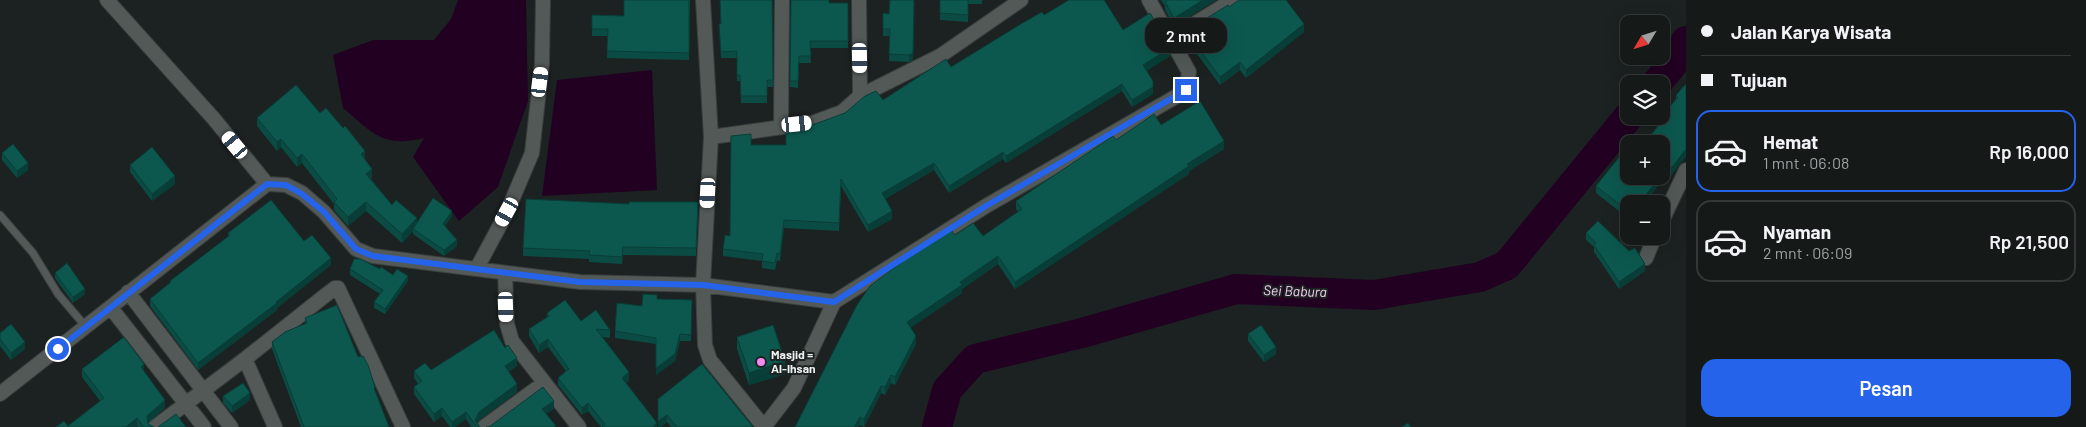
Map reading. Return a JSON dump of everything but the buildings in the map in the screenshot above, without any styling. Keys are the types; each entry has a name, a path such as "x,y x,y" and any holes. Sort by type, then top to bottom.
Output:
{"street":[{"path":"107,0 214,119 267,184"},
{"path":"476,268 507,212 532,153 542,64 543,0"},
{"path":"703,0 711,137 703,285 705,345 710,360 764,427 794,388 834,302 986,206 1186,90 1190,72 1149,0"},
{"path":"781,126 782,0"},
{"path":"859,0 860,96"},
{"path":"1171,38 1233,0"},
{"path":"711,137 812,122 842,112 860,96 940,56 1015,1"},
{"path":"1670,204 1686,170"},
{"path":"0,394 267,184 286,185 302,194 324,212 356,249 387,258 580,282 703,285 834,302"},
{"path":"1646,258 1652,245"},
{"path":"505,273 507,324 512,341 579,427"},
{"path":"155,427 335,288 338,288 403,427"},
{"path":"128,292 231,427"},
{"path":"110,308 204,427"},
{"path":"245,359 275,427"},
{"path":"484,427 544,382"}],"lane":[{"path":"0,215 33,254 58,294 86,327"}],"shaded area":[{"path":"458,0 526,0 528,101 498,187 459,221 413,157 424,138 398,141 379,136 343,108 333,55 373,40 434,40 451,19"},
{"path":"652,70 657,190 542,196 557,80"}],"waterway":[{"name":"Sei Babura","path":"1664,75 1672,65 1686,41"},
{"name":"Sei Babura","path":"937,427 947,390 975,359 1082,333 1236,289 1374,295 1480,277 1507,265 1622,125"}],"place":[{"name":"Masjid = Al-Ihsan","path":"761,362"}],"route":[{"path":"58,349 267,184 286,185 302,194 324,212 356,249 373,256 580,282 703,285 834,302 986,206 1186,90"}]}
